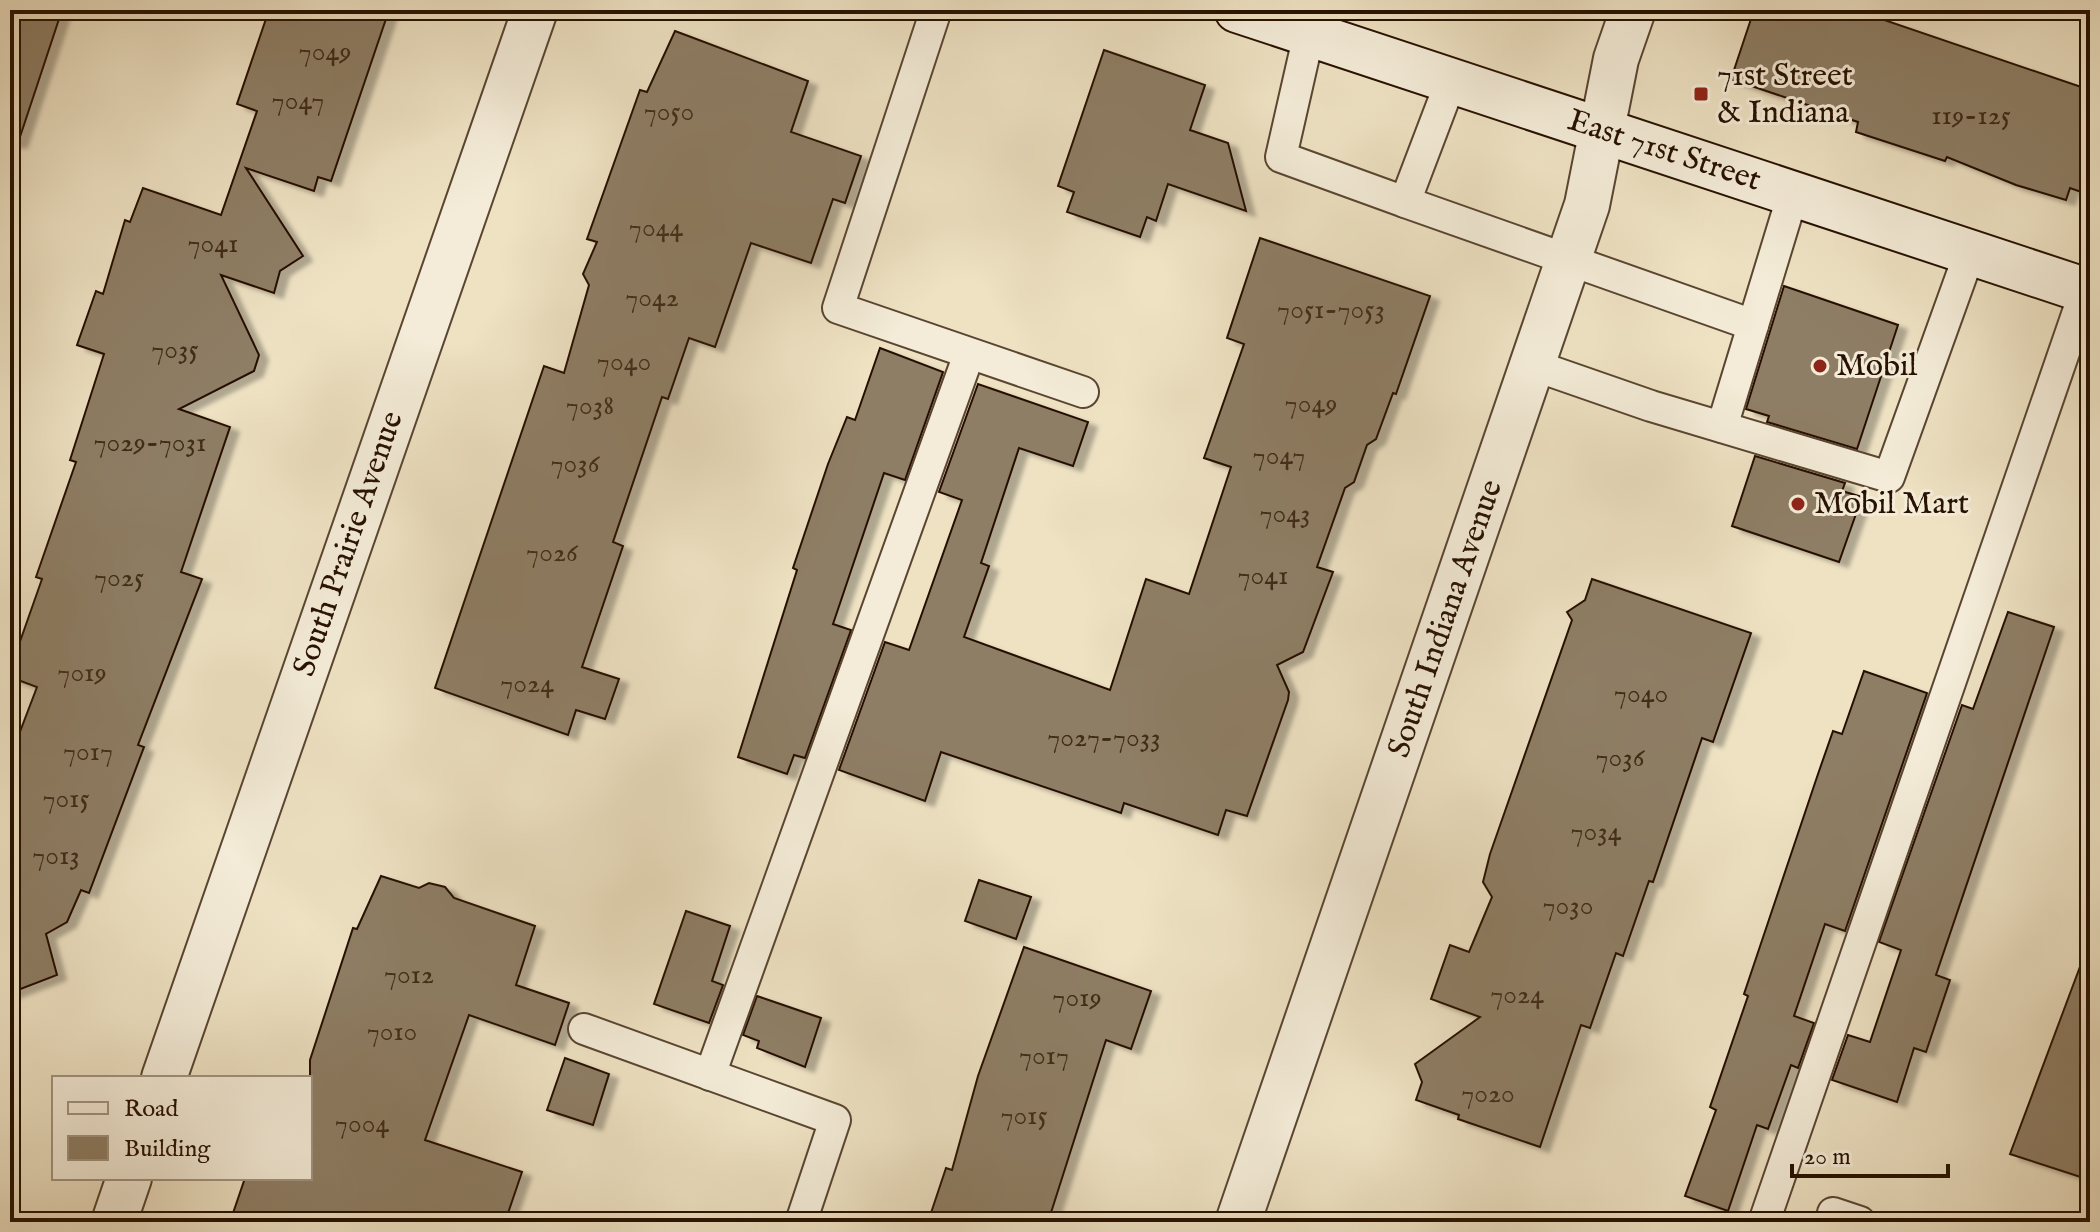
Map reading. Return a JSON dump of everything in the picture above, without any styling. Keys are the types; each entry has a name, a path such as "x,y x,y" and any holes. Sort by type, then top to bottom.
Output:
{"street":[{"name":"South Prairie Avenue","path":"165,1076 535,10"},
{"name":"East 71st Street","path":"1237,10 1970,252 2088,286"},
{"name":"South Indiana Avenue","path":"1238,1222 1587,205 1616,59 1633,10"},
{"path":"114,1222 128,1180"}],"lane":[{"path":"936,10 838,308 1083,392"},
{"path":"1309,34 1281,157 1753,325"},
{"path":"1405,202 1451,81"},
{"path":"1722,427 1793,194"},
{"path":"1533,365 1722,427 1889,477 1970,252"},
{"path":"1764,1222 2088,286"},
{"path":"710,1075 969,354"},
{"path":"584,1029 835,1120 801,1222"}],"building":[{"path":"10,10 62,10 18,143 10,142"},
{"path":"269,10 389,10 331,181 318,177 314,191 246,168 303,256 280,271 274,293 221,275 259,355 254,371 179,409 230,427 181,572 202,579 138,745 144,747 89,893 81,890 67,922 46,934 57,975 10,993 10,758 37,687 10,677 10,670 42,579 36,577 76,462 70,460 104,354 77,345 96,291 103,294 125,220 130,222 143,188 221,215 257,111 237,104"},
{"path":"1754,10 1855,10 2090,90 2090,195 2070,188 2066,200 2016,185 1947,157 1945,161 1856,132 1858,122 1731,79"},
{"path":"675,31 808,81 791,132 861,156 845,203 833,199 811,263 751,243 715,347 689,338 668,399 662,397 613,542 623,546 582,667 619,679 605,719 576,710 568,735 435,688 544,366 564,373 589,285 583,274 597,242 587,239 640,90 647,92"},
{"path":"1104,50 1205,85 1190,130 1228,143 1246,211 1168,184 1156,221 1147,217 1140,237 1067,212 1074,192 1058,186"},
{"path":"1260,238 1430,296 1396,394 1393,393 1376,439 1367,445 1354,482 1345,488 1317,567 1333,572 1303,652 1277,665 1289,692 1288,700 1247,816 1226,810 1218,835 1124,803 1121,813 941,752 925,801 839,770 885,642 909,650 962,500 939,492 978,384 1088,422 1073,466 1019,448 981,563 989,566 964,637 1110,690 1146,579 1189,594 1231,467 1204,458 1244,344 1227,338"},
{"name":"Mobil","path":"1784,286 1898,325 1857,449 1767,422 1769,416 1746,409"},
{"path":"880,348 943,372 905,480 884,473 833,624 851,630 805,758 794,755 787,774 738,757 797,570 793,568 828,464 847,417 855,420"},
{"path":"1755,456 1845,483 1842,491 1862,497 1839,562 1732,526"},
{"path":"1592,579 1751,633 1713,742 1702,738 1653,882 1649,881 1623,956 1616,953 1590,1028 1581,1025 1540,1147 1458,1119 1459,1115 1416,1100 1422,1082 1415,1064 1480,1017 1431,999 1450,945 1469,952 1492,897 1483,882 1490,854 1572,620 1567,612 1585,600"},
{"path":"2008,612 2054,627 1936,975 1950,980 1926,1052 1914,1048 1897,1102 1832,1080 1848,1035 1870,1042 1901,950 1879,942 1962,705 1973,709"},
{"path":"1864,671 1927,693 1845,931 1825,924 1794,1016 1814,1023 1798,1068 1791,1065 1768,1129 1757,1125 1728,1211 1685,1196 1716,1110 1710,1107 1748,996 1744,994 1818,774 1833,731 1842,734"},
{"path":"381,876 419,888 429,883 445,887 454,898 535,926 516,985 569,1003 555,1045 469,1015 425,1140 522,1172 505,1222 230,1222 244,1180 312,1180 310,1060 353,928 357,929"},
{"path":"979,880 1031,897 1016,939 965,921"},
{"path":"686,911 730,926 712,981 723,985 709,1023 654,1004"},
{"path":"1024,947 1151,991 1131,1049 1106,1040 1048,1222 928,1222 946,1168 952,1170 978,1076"},
{"path":"2084,956 2090,957 2090,1180 2010,1154"},
{"path":"757,996 821,1018 805,1067 757,1048 759,1041 743,1035"},
{"path":"565,1058 609,1074 593,1125 547,1110"}],"place":[{"name":"71st Street & Indiana","path":"1701,94"},
{"name":"Mobil","path":"1820,366"},
{"name":"Mobil Mart","path":"1798,504"}]}
